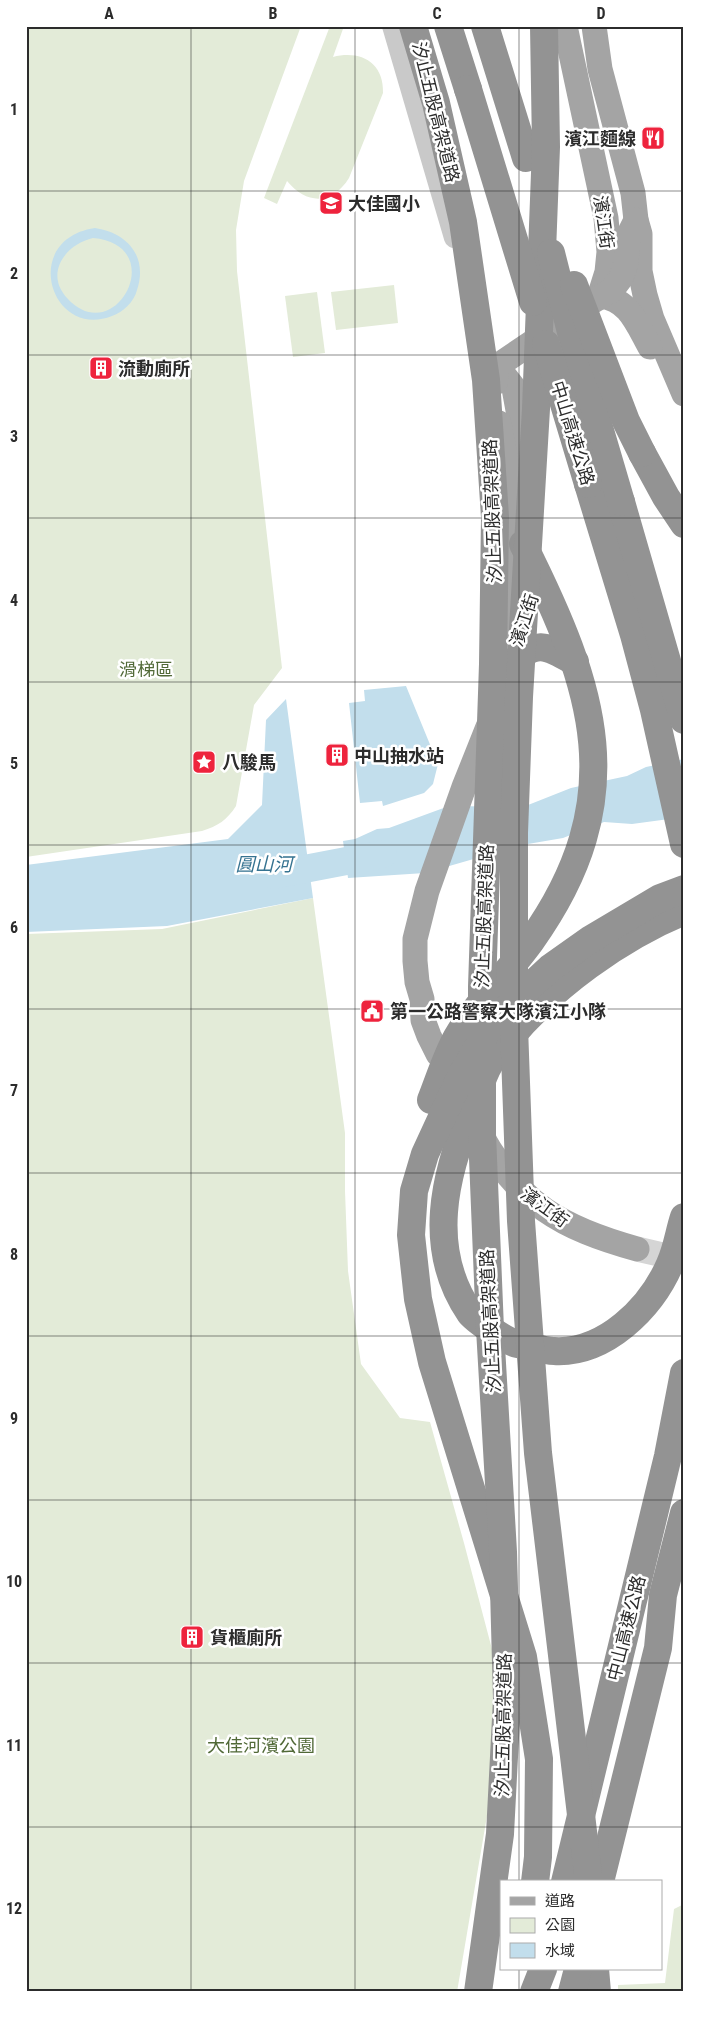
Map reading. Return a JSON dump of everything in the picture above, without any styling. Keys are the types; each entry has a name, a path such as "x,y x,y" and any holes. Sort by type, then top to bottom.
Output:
{"highway":[{"name":"汐止五股高架道路","path":"414,26 436,103 463,222 486,380 495,517 493,664 482,987 482,1124 490,1329 503,1552 507,1700 500,1834 478,1992"},
{"name":"中山高速公路","path":"448,26 628,616 654,710 684,844"},
{"name":"中山高速公路","path":"485,26 526,158 571,332 684,720"},
{"name":"汐止五股高架道路","path":"544,26 546,148 536,410 519,697 514,833 514,1027 521,1221 538,1453 589,1880"},
{"path":"526,158 626,421 666,497 684,524"},
{"path":"425,1154 430,1101 457,1038 531,941 561,892 579,854 591,804 594,784 591,720 575,662 539,576 519,536"},
{"path":"511,665 521,654 530,648 540,646 548,647 575,662"},
{"path":"536,1880 539,1759 523,1657 432,1362 418,1299 411,1235 414,1191 425,1154 461,1076 493,1021 550,968 591,939 660,898 684,888"},
{"path":"684,911 662,920 591,963 553,995 520,1027 490,1063 466,1122 452,1165 443,1204 443,1245 452,1278 471,1315 512,1343 554,1351 585,1347 616,1332 647,1304 670,1263 684,1217"},
{"name":"中山高速公路","path":"565,1880 668,1456 684,1374"},
{"name":"中山高速公路","path":"600,1880 658,1648 663,1595 684,1513"},
{"path":"658,1648 679,1605 684,1588"},
{"path":"524,1992 526,1970"},
{"path":"534,1992 543,1970"},
{"path":"572,1992 578,1970"},
{"path":"595,1970 597,1992"}],"main road":[{"name":"濱江街","path":"565,26 608,227 609,252 607,272 600,296"},
{"name":"濱江街","path":"594,26 600,69 633,193 636,220 640,234 640,270 645,296 652,319 682,391"},
{"path":"497,366 600,296 612,290 621,278 626,263 628,236 636,220"},
{"path":"600,296 610,297 622,303 632,315 657,358 682,391"},
{"name":"濱江街","path":"488,728 487,713 493,680 515,585 519,536 494,396 497,366"},
{"name":"濱江街","path":"442,1045 428,1036 424,1020 416,968 416,939 427,891 464,787 488,728 496,716 511,665 513,651 539,576 539,531 514,388 497,366"},
{"name":"濱江街","path":"484,1125 537,1187 560,1205 641,1242"}],"street":[{"path":"392,26 476,312 497,366"}],"green space":[{"name":"滑梯區","path":"26,26 301,26 244,181 236,230 237,271 282,668 254,705 236,806 222,822 202,831 26,857"},
{"path":"330,26 344,26 333,57 352,55 361,57 375,66 382,82 383,93 349,178 342,187 335,193 319,199 303,194 287,181 277,204 264,198"},
{"path":"394,285 398,323 336,330 331,292"},
{"path":"317,292 325,353 293,357 285,296"},
{"name":"大佳河濱公園","path":"313,898 345,1133 348,1271 361,1364 400,1418 430,1422 493,1653 496,1763 457,1992 30,1992 26,1986 26,934 162,929"},
{"path":"684,1904 684,1992 618,1992 618,1985 665,1983 674,1909"}],"water":[{"path":"95,228 117,235 133,248 140,267 140,278 133,299 120,312 112,316 90,320 73,314 60,302 52,285 51,267 57,250 72,236","holes":["93,238 116,245 129,258 132,274 127,291 117,304 102,312 85,311 67,298 60,288 58,270 61,261 74,246"]},
{"path":"406,686 438,764 433,784 424,793 383,806 382,801 360,803 349,703 365,701 364,690"},
{"name":"圓山河","path":"286,699 313,898 167,926 26,932 26,865 228,839 262,805 266,720"},
{"name":"圓山河","path":"684,759 684,817 632,824 604,822 563,838 522,845 425,873 348,878 343,841 355,839 377,829 389,828 449,806 523,807 571,788 627,776 646,767"}],"waterway":[{"name":"圓山河","path":"273,875 383,854"}],"tunnel":[{"path":"637,1249 684,1260"}],"place":[{"name":"濱江麵線","path":"653,138"},
{"name":"大佳國小","path":"331,203"},
{"name":"流動廁所","path":"101,368"},
{"name":"中山抽水站","path":"337,755"},
{"name":"八駿馬","path":"204,762"},
{"name":"第一公路警察大隊濱江小隊","path":"372,1011"},
{"name":"貨櫃廁所","path":"192,1637"}]}
